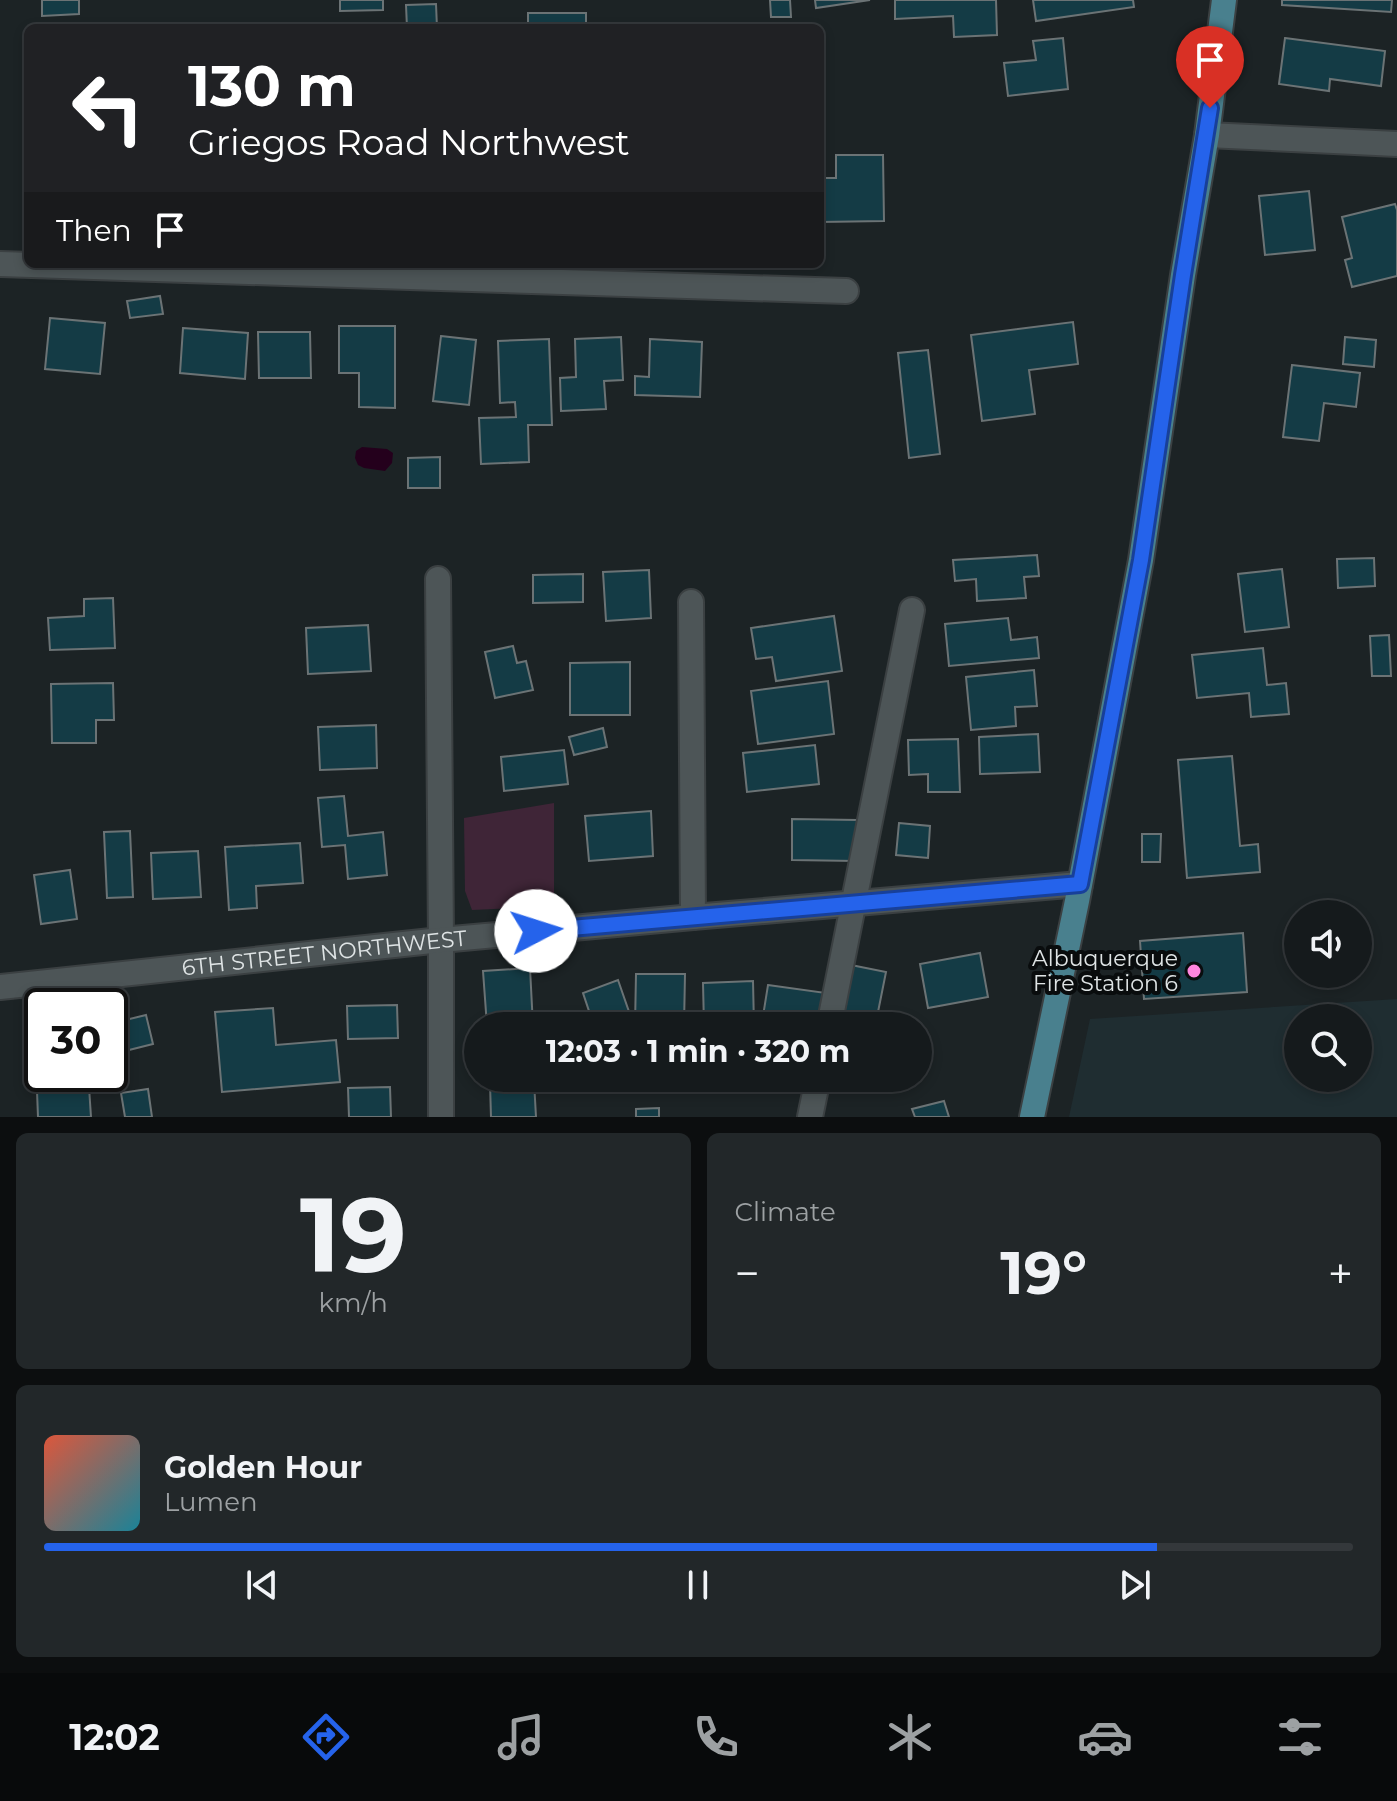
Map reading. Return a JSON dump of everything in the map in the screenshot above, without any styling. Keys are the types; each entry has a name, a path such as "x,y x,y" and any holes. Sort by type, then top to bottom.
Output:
{"main road":[{"path":"1032,1117 1141,560 1207,135 1224,0"}],"street":[{"path":"1207,135 1397,144"},
{"path":"0,264 24,265"},
{"path":"125,268 846,291"},
{"path":"438,579 441,1117"},
{"path":"691,602 693,917"},
{"path":"832,1012 912,610"},
{"name":"6TH STREET NORTHWEST","path":"0,987 441,940 1080,884"},
{"path":"810,1117 815,1092"}],"shaded area":[{"path":"362,447 387,449 393,453 392,463 385,471 358,465 356,451"},
{"path":"554,803 554,906 472,910 465,891 464,818"},
{"path":"1397,999 1397,1117 1069,1117 1090,1019 1284,1006 1284,1092 1372,1092 1372,1004 1320,1004"}],"building":[{"path":"42,0 79,0 79,14 42,16"},
{"path":"340,0 383,0 383,10 340,11"},
{"path":"770,0 790,0 791,17 771,17"},
{"path":"815,0 870,0 816,8"},
{"path":"895,0 996,0 997,35 954,37 953,16 895,19"},
{"path":"1033,0 1133,0 1134,7 1036,21"},
{"path":"1282,0 1392,0 1391,12 1282,5"},
{"path":"436,4 437,24 407,24 406,5"},
{"path":"528,13 586,13 586,24 528,24"},
{"path":"1063,38 1068,89 1008,96 1004,63 1036,60 1033,41"},
{"path":"1285,38 1385,51 1381,86 1330,79 1329,91 1279,84"},
{"path":"836,155 883,155 884,221 824,222 824,178 836,178"},
{"path":"1309,191 1315,250 1265,255 1259,196"},
{"path":"1395,204 1397,276 1352,287 1345,260 1352,258 1342,217"},
{"path":"160,296 163,314 130,318 127,301"},
{"path":"50,318 105,323 100,374 45,369"},
{"path":"1073,322 1078,364 1029,370 1035,414 982,421 971,335"},
{"path":"339,326 395,326 395,408 359,407 359,373 339,373"},
{"path":"183,328 248,333 245,379 180,373"},
{"path":"258,332 310,332 311,378 259,378"},
{"path":"441,336 476,340 469,405 433,401"},
{"path":"621,337 623,380 604,381 606,409 561,411 560,378 576,377 575,339"},
{"path":"1345,337 1376,340 1374,367 1343,364"},
{"path":"549,339 552,425 528,425 529,462 481,464 479,418 516,417 515,402 500,403 498,341"},
{"path":"650,339 702,342 700,397 635,395 635,376 649,377"},
{"path":"928,350 940,454 909,458 898,353"},
{"path":"1292,365 1360,373 1356,407 1324,403 1319,441 1283,437"},
{"path":"440,457 440,488 408,488 408,458"},
{"path":"1037,555 1039,576 1024,577 1026,598 977,601 976,579 955,581 953,560"},
{"path":"1374,558 1375,586 1338,588 1337,559"},
{"path":"1282,569 1289,627 1245,632 1238,574"},
{"path":"649,570 651,618 606,621 603,572"},
{"path":"583,574 583,602 533,603 533,575"},
{"path":"113,598 115,648 50,650 48,618 84,616 84,599"},
{"path":"834,616 842,671 776,681 772,657 756,659 751,628"},
{"path":"1008,618 1011,640 1037,637 1039,658 949,666 945,624"},
{"path":"368,625 371,671 308,674 306,628"},
{"path":"1389,635 1391,676 1372,676 1370,636"},
{"path":"513,646 517,663 526,661 533,690 495,698 485,652"},
{"path":"1263,648 1267,685 1286,683 1289,714 1251,717 1249,693 1197,698 1192,655"},
{"path":"630,662 630,715 570,715 570,663"},
{"path":"1034,670 1037,706 1015,707 1016,726 971,730 966,677"},
{"path":"828,681 834,734 758,744 751,691"},
{"path":"113,683 114,720 96,720 96,743 52,743 51,684"},
{"path":"376,725 377,768 320,770 318,727"},
{"path":"603,728 607,747 574,755 569,737"},
{"path":"1038,734 1040,772 980,774 979,737"},
{"path":"958,739 960,792 928,792 928,774 909,775 908,740"},
{"path":"815,745 819,784 747,792 743,753"},
{"path":"564,750 568,784 504,791 501,757"},
{"path":"1232,756 1240,846 1258,844 1260,872 1187,878 1178,760"},
{"path":"344,796 348,836 383,832 387,875 348,879 345,845 322,847 318,798"},
{"path":"651,811 653,856 589,861 585,816"},
{"path":"792,819 857,820 856,861 792,860"},
{"path":"899,823 930,826 928,858 896,855"},
{"path":"130,831 133,897 107,898 104,832"},
{"path":"1142,834 1161,834 1160,862 1142,862"},
{"path":"300,843 303,883 256,886 257,908 229,910 225,847"},
{"path":"198,851 201,897 153,899 151,853"},
{"path":"70,870 77,919 41,924 34,875"},
{"name":"Albuquerque Fire Station 6","path":"1243,933 1247,992 1144,999 1140,941"},
{"path":"980,953 988,997 928,1008 920,964"},
{"path":"851,965 886,972 878,1012 842,1012"},
{"path":"530,968 532,1012 486,1012 483,971"},
{"path":"636,974 685,974 684,1012 635,1012"},
{"path":"618,980 629,1012 589,1012 583,993"},
{"path":"753,981 754,1012 704,1012 703,983"},
{"path":"768,985 826,993 824,1012 764,1012"},
{"path":"397,1005 398,1038 348,1039 347,1006"},
{"path":"273,1008 276,1045 336,1040 340,1082 222,1092 215,1012"},
{"path":"146,1015 153,1044 128,1050 128,1019"},
{"path":"390,1087 391,1117 349,1117 348,1088"},
{"path":"148,1089 152,1117 125,1117 121,1093"},
{"path":"37,1092 89,1092 91,1117 38,1117"},
{"path":"490,1092 535,1092 536,1117 491,1117"},
{"path":"944,1101 949,1117 915,1117 912,1109"},
{"path":"659,1108 659,1117 636,1117 636,1109"}],"place":[{"name":"Albuquerque Fire Station 6","path":"1194,971"}],"route":[{"path":"536,931 1080,884 1141,560 1210,108"}]}
